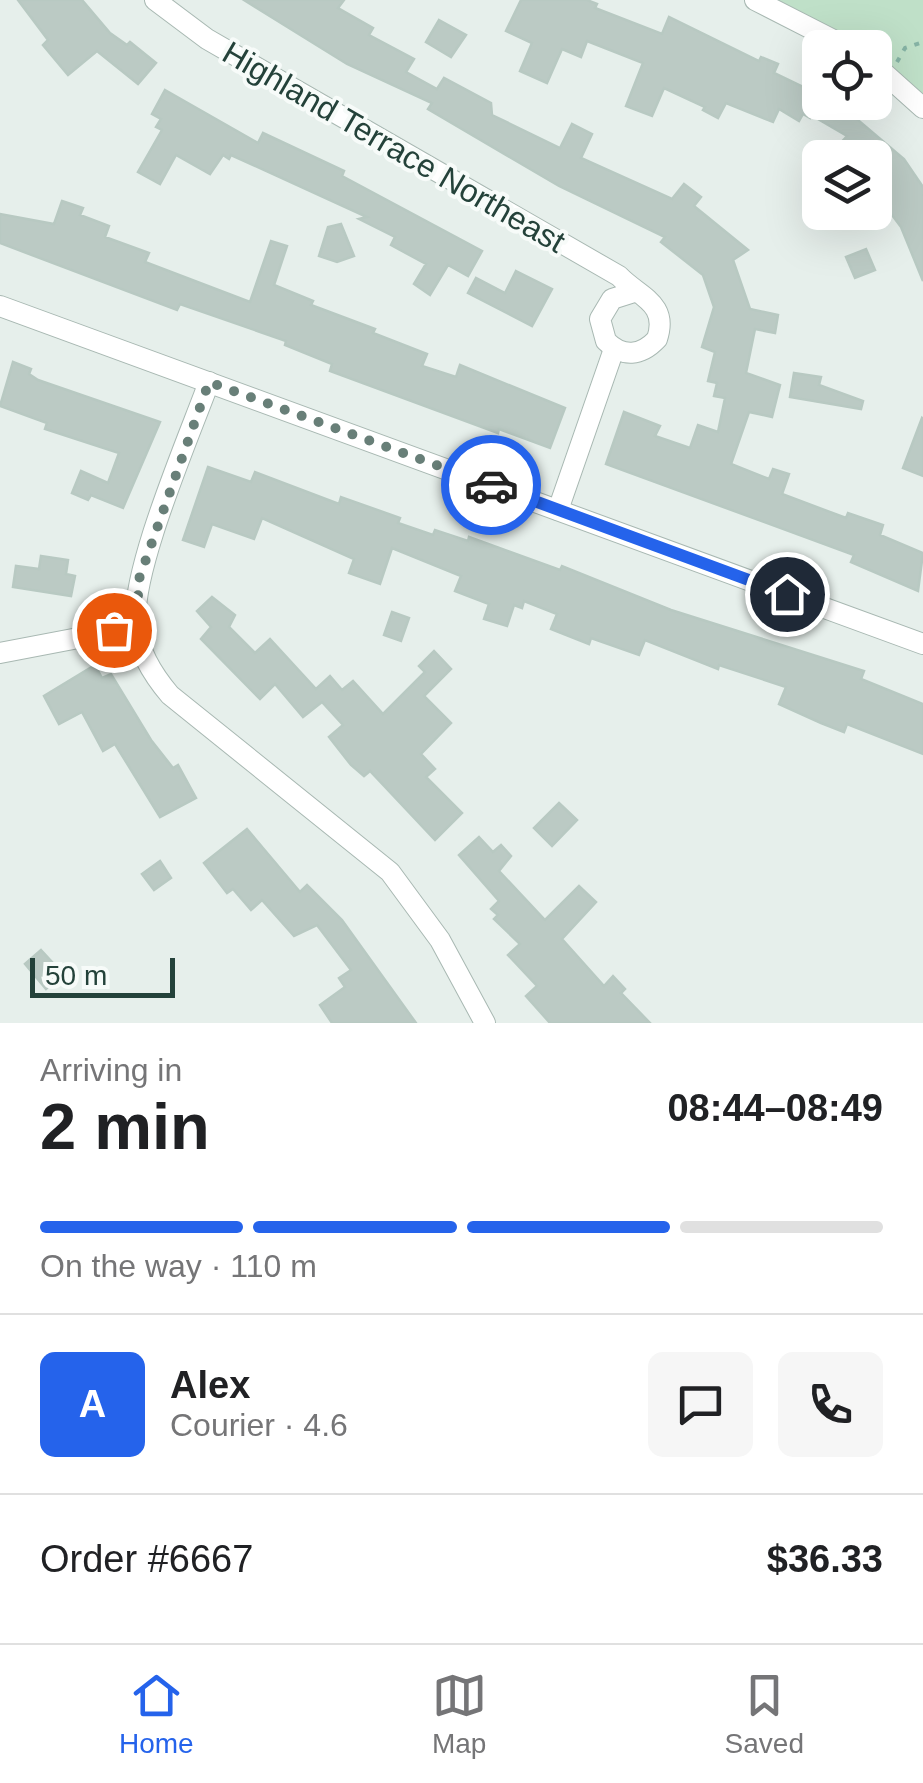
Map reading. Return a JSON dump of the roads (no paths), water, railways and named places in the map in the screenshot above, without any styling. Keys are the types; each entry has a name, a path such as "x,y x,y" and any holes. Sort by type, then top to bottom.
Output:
{"street":[{"name":"Highland Terrace Northeast","path":"155,0 207,39 618,276 634,292 655,304 660,315 657,339 638,353 614,350"},
{"path":"755,0 814,30"},
{"path":"892,79 923,108"},
{"path":"558,510 614,350 600,330 600,319 612,298 634,292"},
{"path":"0,306 923,644"},
{"path":"209,382 139,579 136,627 147,664 170,695 390,872 440,940 485,1023"},
{"path":"0,653 136,627"}]}
